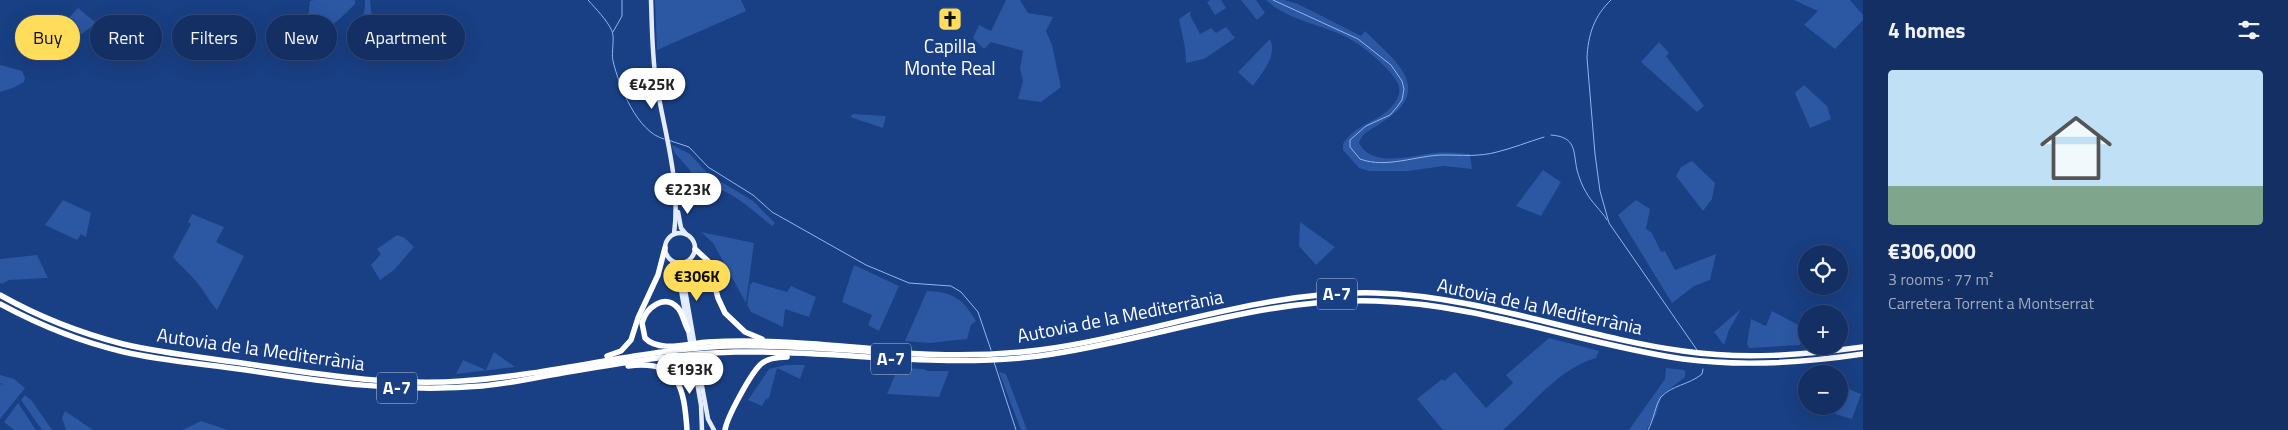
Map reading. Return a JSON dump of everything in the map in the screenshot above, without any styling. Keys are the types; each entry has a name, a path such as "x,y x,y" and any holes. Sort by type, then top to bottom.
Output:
{"highway":[{"path":"665,248 658,275 628,344 616,353 579,361 573,368 586,372 644,364 662,368 675,378 681,387 687,430"},
{"path":"695,249 708,260 718,298 732,321 751,335 769,341"},
{"name":"Autovia de la Mediterrània","path":"1003,357 1072,345 1285,299 1334,294 1374,293 1459,302 1672,349 1736,356 1785,356 1863,347"},
{"name":"Autovia de la Mediterrània","path":"0,295 52,321 83,333 128,345 386,382 442,382 699,354 765,352 930,361 1003,357 1072,351 1230,316 1335,301 1417,304 1470,312 1672,357 1735,364 1789,363 1863,354"},
{"path":"688,330 678,308 666,302 660,302 650,307 642,323 645,338 659,346 769,341 859,347 886,350 895,354"},
{"name":"Autovia de la Mediterrània","path":"0,304 51,329 81,340 126,352 344,384 434,390 489,386 645,353 734,346 977,358"},
{"path":"724,430 729,414 752,375 761,364 771,359 804,354"}],"main road":[{"path":"651,0 653,60 669,143 676,204 681,228 692,239 695,249 692,256 686,262 681,263 672,260"},
{"path":"674,234 676,204"},
{"path":"686,234 674,234 667,240 665,248 672,260 680,284 688,330 692,341 684,284 686,262"},
{"path":"702,430 695,359 708,419 714,430"}],"shaded area":[{"path":"355,0 355,4 337,21 337,15 309,15 310,1"},
{"path":"365,0 370,0 372,15 364,15"},
{"path":"655,0 741,0 746,11 657,50"},
{"path":"1006,0 1020,0 1028,13 1053,17 1046,31 1052,45 1061,87 1041,102 1018,99 1023,81 1020,69 1023,51 991,42 984,49 973,38 979,25 991,31"},
{"path":"1210,0 1221,0 1226,8 1215,15 1207,2"},
{"path":"1241,0 1256,0 1265,13 1257,20"},
{"path":"1266,0 1284,0 1298,4 1361,36 1365,31 1398,65 1405,76 1408,87 1406,99 1397,111 1368,131 1360,139 1359,143 1365,151 1373,156 1383,158 1405,158 1439,153 1470,154 1472,169 1444,166 1408,171 1369,171 1359,168 1343,150 1343,144 1356,130 1392,107 1399,95 1397,82 1380,61 1355,42 1333,31 1293,17 1274,7"},
{"path":"1794,0 1850,0 1863,15 1863,20 1835,49 1804,25 1818,11"},
{"path":"78,8 90,18 90,28 82,34 80,32 80,15 72,15"},
{"path":"1191,11 1190,15 1200,34 1211,28 1216,33 1226,27 1235,38 1204,59 1186,63 1185,46 1179,19"},
{"path":"1270,39 1272,45 1271,58 1253,86 1238,72"},
{"path":"1659,42 1669,53 1666,56 1704,106 1697,112 1641,62"},
{"path":"0,65 22,71 25,78 24,82 0,92"},
{"path":"1804,85 1827,106 1831,119 1810,128 1795,93"},
{"path":"853,114 886,116 883,128 850,117"},
{"path":"672,145 690,154 708,174 753,201 775,223 772,226 728,193 698,184 689,169 674,152"},
{"path":"1692,161 1715,183 1712,199 1703,211 1676,176 1681,167"},
{"path":"1543,170 1561,182 1541,216 1516,206"},
{"path":"63,200 91,213 86,237 81,234 77,240 45,225"},
{"path":"1636,200 1650,209 1646,229 1652,233 1661,252 1665,251 1675,270 1716,254 1710,280 1694,286 1672,303 1618,215"},
{"path":"192,214 224,227 216,242 244,256 217,310 195,280 173,257 191,224 188,222"},
{"path":"1300,222 1335,247 1316,265 1299,246"},
{"path":"701,232 754,243 746,303 713,243"},
{"path":"397,235 405,238 414,247 394,270 380,280 371,265 381,254 377,249"},
{"path":"37,255 48,278 9,280 2,284 0,283 0,259"},
{"path":"854,265 899,286 879,331 868,325 872,315 842,302"},
{"path":"753,282 787,292 791,286 816,297 809,317 785,309 783,327 751,312 747,305 750,285"},
{"path":"927,291 951,295 967,307 976,321 971,325 967,339 929,343 905,341"},
{"path":"1741,309 1729,330 1724,345 1714,332"},
{"path":"1772,311 1798,325 1798,345 1749,348 1747,344 1751,319 1766,326"},
{"path":"1549,338 1599,351 1596,358 1582,363 1557,379 1503,430 1443,430 1417,399 1442,379 1444,381 1455,372 1486,408 1513,383 1506,375"},
{"path":"494,352 515,367 456,374 463,360 486,370"},
{"path":"786,365 805,365 800,379 777,368 769,398 766,399 762,406 748,400 769,369"},
{"path":"881,367 949,371 939,397 887,394 895,375"},
{"path":"1666,368 1685,370 1685,377 1662,395 1656,415 1646,430 1629,430 1665,379"},
{"path":"999,372 1006,374 1027,430 1021,430"},
{"path":"0,375 14,379 25,388 0,419 0,384 5,385 0,383"},
{"path":"1848,389 1861,394 1852,419 1838,415 1848,415"},
{"path":"25,395 32,401 52,430 42,430 21,400"},
{"path":"18,403 36,430 14,430 4,422"},
{"path":"65,411 93,430 66,430 62,418"},
{"path":"201,421 225,429 227,430 183,430"}],"waterway":[{"path":"588,0 612,31 613,61 631,107 645,127 654,135 664,139"},
{"path":"613,32 622,16 622,0"},
{"path":"1273,0 1358,39 1391,65 1402,81 1404,89 1402,100 1390,115 1366,126 1350,140 1350,147 1360,159 1381,163 1444,155 1484,155 1544,137"},
{"path":"1611,0 1600,13 1593,26 1587,58 1600,191 1609,223 1697,350"},
{"path":"1551,135 1559,136 1570,142 1583,187 1607,220"},
{"path":"668,140 689,147 708,167 753,195 772,212 866,265 909,283 951,286 961,292 978,312 991,350"},
{"path":"994,362 1016,430"},
{"path":"1648,430 1661,397 1670,390 1697,378 1702,374 1703,369"}],"place":[{"name":"Capilla Monte Real","path":"950,19"}]}
